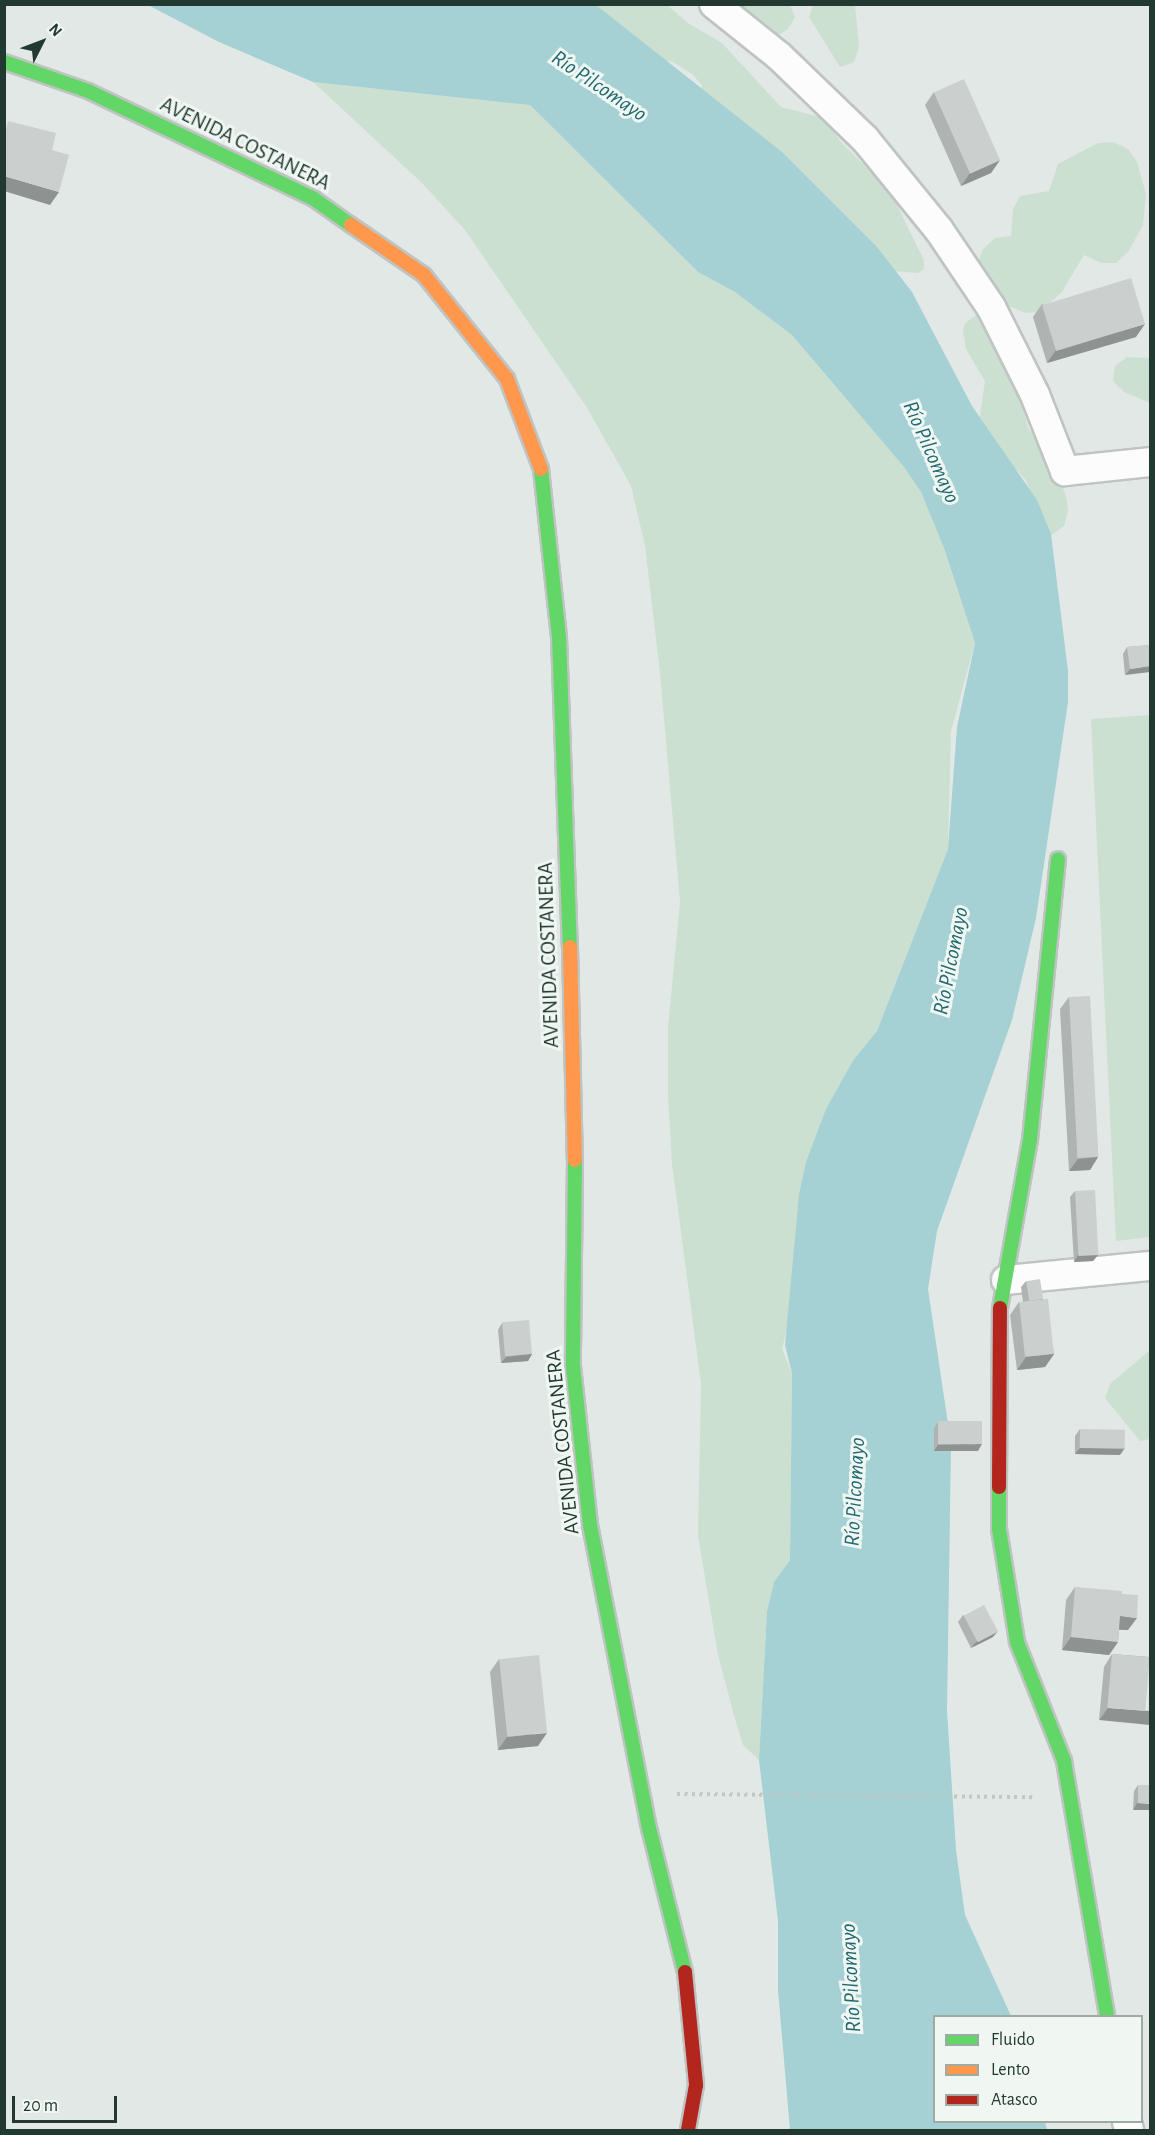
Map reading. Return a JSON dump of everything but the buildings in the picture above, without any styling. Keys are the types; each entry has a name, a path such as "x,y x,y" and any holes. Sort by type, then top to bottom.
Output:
{"street":[{"path":"714,4 779,56 865,139 939,230 991,307 1035,395 1065,471 1150,462"},
{"name":"AVENIDA COSTANERA","path":"4,62 88,91 314,199 424,275 507,379 544,477 559,637 574,1074 573,1366 590,1525 642,1793 684,1960 696,2085 688,2130"},
{"path":"1059,859 1030,1140 1006,1280 1000,1302 999,1529 1017,1642 1064,1761 1107,2015"},
{"path":"1006,1280 1150,1266"}],"path":[{"path":"642,1793 1070,1798"}],"green space":[{"path":"577,5 667,5 688,23 722,43 781,107 824,118 840,141 891,193 924,260 924,269 918,273 893,271 698,99 702,85 692,74 673,62 627,54"},
{"path":"695,5 790,5 795,17 788,29 773,39"},
{"path":"813,5 855,5 859,47 854,62 840,67 809,17"},
{"path":"313,82 530,105 698,272 735,292 792,335 904,467 921,492 944,548 975,643 951,731 948,849 877,1031 854,1059 782,1349 792,1373 790,1560 774,1582 767,1611 759,1760 743,1745 733,1712 718,1655 698,1536 701,1384 672,1164 668,1097 668,1028 680,902 660,673 645,546 631,486 586,406 465,230 422,183"},
{"path":"1113,142 1128,149 1137,162 1146,194 1143,225 1128,252 1116,263 1101,263 1084,255 1062,292 1040,312 1026,313 998,302 978,262 983,249 995,238 1011,236 1013,209 1020,196 1049,191 1058,164 1098,143"},
{"path":"986,309 1021,398 1028,428 1055,466 1066,496 1068,510 1064,526 1049,537 1025,479 986,437 979,422 985,381 966,349 963,331 965,323"},
{"path":"1127,357 1150,358 1150,403 1124,392 1113,381 1115,366"},
{"path":"1150,715 1150,1237 1116,1241 1091,719"},
{"path":"1150,1350 1150,1439 1140,1441 1105,1398 1110,1384"}],"water":[{"name":"Río Pilcomayo","path":"148,5 596,5 782,152 877,247 912,292 972,406 1037,500 1051,534 1068,671 1068,702 1036,918 1012,1020 937,1231 928,1289 951,1444 947,1711 956,1850 965,1915 1011,2015 933,2015 933,2123 1045,2123 1047,2130 790,2130 778,1990 778,1921 759,1760 767,1611 774,1582 790,1560 792,1373 785,1345 799,1195 806,1162 826,1109 854,1059 877,1031 948,849 957,727 975,643 944,548 921,492 904,467 792,335 735,292 698,272 530,105 313,82 219,42"}],"traffic: fast":[{"path":"4,62 88,91 314,199 351,225"},
{"path":"541,469 559,637 570,947"},
{"path":"1000,1308 1030,1140 1058,859"},
{"path":"575,1160 573,1366 590,1525 649,1828 685,1972"},
{"path":"999,1487 999,1529 1017,1642 1064,1761 1107,2015"}],"traffic: slow":[{"path":"351,225 424,275 507,379 541,469"},
{"path":"570,947 575,1160"}],"traffic: jam":[{"path":"999,1487 1000,1308"},
{"path":"685,1972 696,2085 688,2130"}]}
